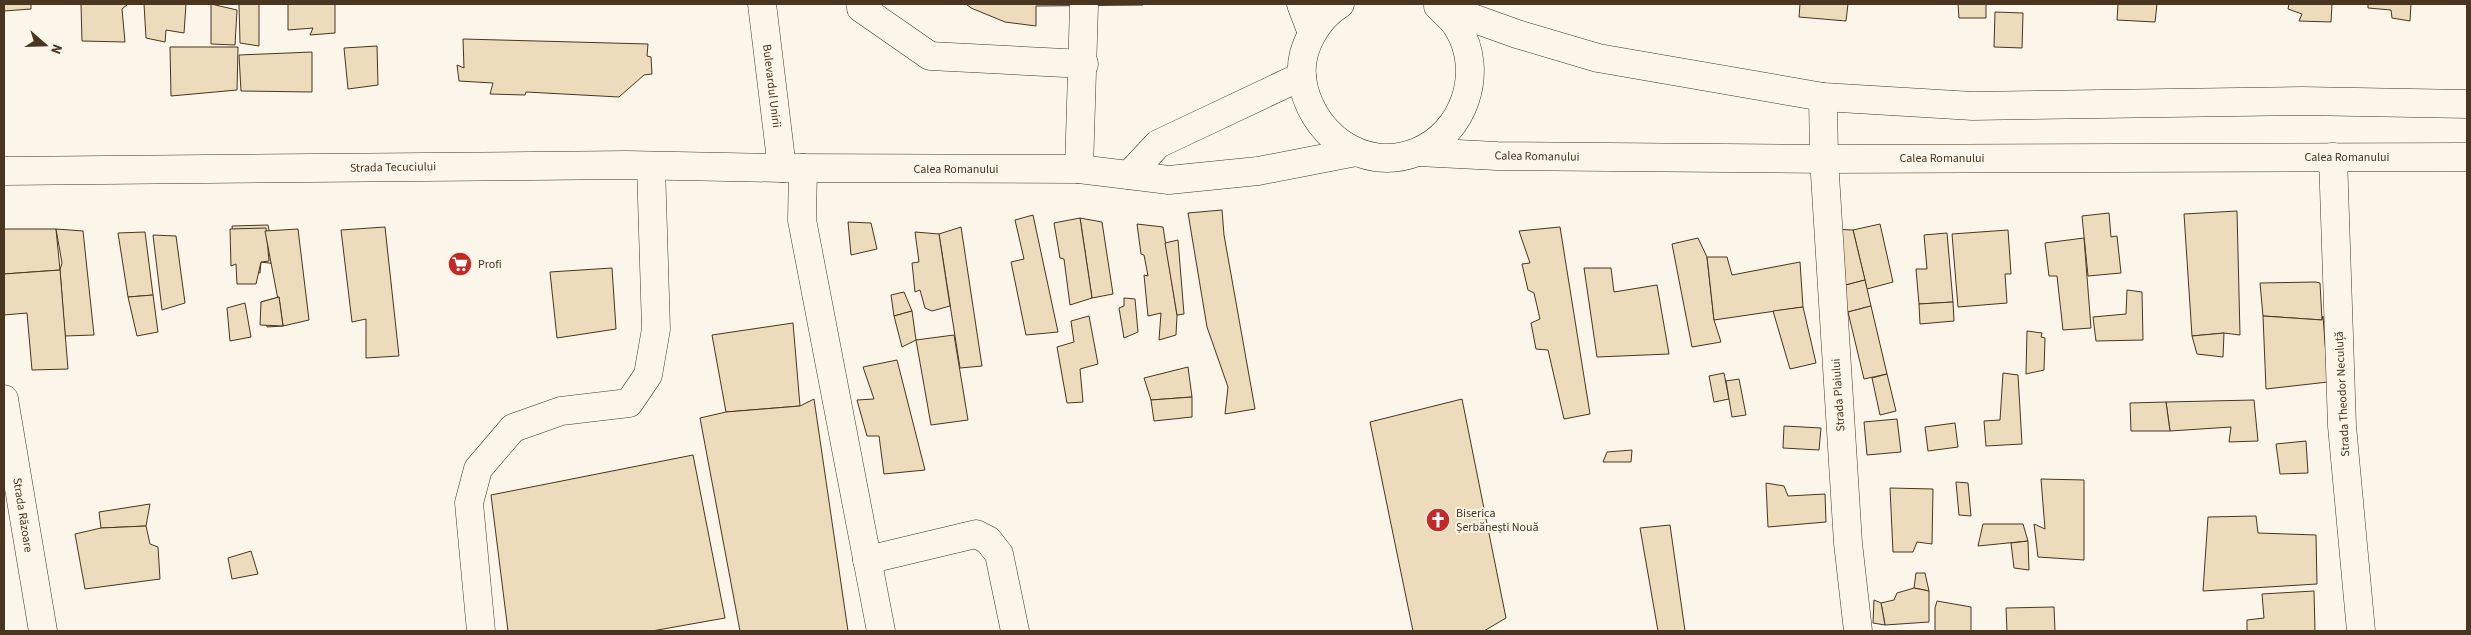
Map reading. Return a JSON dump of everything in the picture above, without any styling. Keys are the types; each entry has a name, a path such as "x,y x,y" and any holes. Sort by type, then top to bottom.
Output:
{"main road":[{"name":"Bulevardul Unirii","path":"762,4 881,631"},
{"path":"861,4 861,8 930,56 1084,64"},
{"path":"1301,4 1312,33"},
{"path":"1340,4 1330,10 1312,33 1304,53 1302,76 1306,100 1318,122 1334,140 1356,152 1383,157 1397,157 1418,152 1442,136 1461,113 1470,85 1469,56 1458,28 1437,5"},
{"path":"1437,5 1517,34 1598,58 1823,97 1974,106 2302,101 2467,104"},
{"path":"1079,169 1084,64 1084,6"},
{"path":"1129,175 1158,144 1302,76"},
{"name":"Strada Plaiului","path":"1823,97 1824,159 1848,543 1858,631"},
{"name":"Calea Romanului","path":"793,168 1079,169 1169,180 1258,171 1356,152"},
{"name":"Calea Romanului","path":"1418,152 1497,156 1824,159 2467,156"},
{"name":"Strada Theodor Neculuță","path":"2333,157 2342,426 2361,631"},
{"name":"Strada Tecuciului","path":"4,171 651,166 793,168"},
{"path":"481,631 469,503 478,469 513,428 561,411 629,403 648,376 656,329 651,166"},
{"name":"Strada Răzoare","path":"4,399 43,631"},
{"path":"867,560 976,534 988,540 1000,554 1015,631"}],"building":[{"path":"4,4 31,4 31,9 4,11"},
{"path":"81,4 128,4 122,9 125,42 82,41"},
{"path":"144,4 186,4 184,33 166,30 165,42 146,38"},
{"path":"211,4 237,10 235,45 211,44"},
{"path":"239,4 259,4 259,46 240,43"},
{"path":"288,4 335,4 335,33 310,35 313,28 288,30"},
{"path":"966,4 1143,5 1036,6 1036,26 1005,22 971,8"},
{"path":"1800,4 1848,4 1846,21 1799,17"},
{"path":"1958,4 1986,4 1986,18 1959,18"},
{"path":"2118,4 2157,4 2155,22 2117,20"},
{"path":"2289,4 2332,4 2331,22 2299,21 2302,14 2288,9"},
{"path":"2368,4 2411,4 2410,21 2392,18 2391,10 2368,8"},
{"path":"1995,12 2023,13 2022,48 1994,47"},
{"path":"463,39 648,44 647,56 651,57 652,74 644,75 619,97 526,92 525,95 490,94 493,83 459,81 457,65 464,68"},
{"path":"377,46 378,85 348,89 344,48"},
{"path":"170,47 238,47 237,90 171,96"},
{"path":"312,52 312,92 241,91 239,55"},
{"path":"1222,210 1224,235 1255,409 1225,414 1228,387 1207,327 1188,213"},
{"path":"2237,211 2240,335 2224,333 2192,336 2184,214"},
{"path":"2109,213 2111,237 2117,236 2121,273 2088,276 2082,216"},
{"path":"1033,215 1058,332 1026,335 1011,262 1024,259 1015,220"},
{"path":"1080,218 1102,222 1113,294 1092,298"},
{"path":"1080,218 1092,298 1070,305 1064,259 1060,258 1054,223"},
{"path":"848,222 871,223 877,249 851,255"},
{"path":"1137,224 1163,227 1177,315 1176,335 1159,340 1161,313 1148,316 1144,275 1148,276 1144,255 1141,254"},
{"path":"1880,224 1893,282 1867,289 1853,230"},
{"path":"268,225 276,264 261,262 260,273 242,270 236,264 232,226"},
{"path":"385,227 399,356 366,358 366,319 352,322 341,230"},
{"path":"961,227 982,366 960,368 939,234"},
{"path":"1560,227 1590,414 1564,419 1548,350 1536,349 1531,323 1540,319 1534,293 1528,290 1522,264 1530,263 1519,231"},
{"path":"266,228 269,261 261,262 256,284 237,284 236,264 231,266 230,229"},
{"path":"4,229 56,229 60,270 4,274"},
{"path":"56,229 83,231 94,335 65,336 60,270 62,263"},
{"path":"298,229 309,320 283,326 265,231"},
{"path":"1831,229 1853,230 1865,280 1842,286"},
{"path":"2008,230 2011,274 2005,274 2007,303 1958,307 1952,234"},
{"path":"145,232 153,295 128,297 118,233"},
{"path":"915,232 939,234 950,306 932,311 925,308 920,290 915,292 912,263 919,262"},
{"path":"1947,233 1953,302 1919,304 1916,269 1927,269 1924,235"},
{"path":"153,235 176,236 185,303 162,310"},
{"path":"1698,238 1707,257 1714,320 1721,342 1692,347 1672,244"},
{"path":"2084,238 2091,328 2063,330 2057,276 2049,276 2045,243"},
{"path":"1178,240 1184,314 1177,315 1165,243"},
{"path":"1707,257 1727,257 1732,275 1800,262 1803,307 1714,320"},
{"path":"612,268 616,329 557,338 550,272"},
{"path":"1584,268 1611,268 1614,292 1657,285 1669,354 1597,357"},
{"path":"60,270 68,369 32,370 27,313 4,315 4,274"},
{"path":"1865,280 1871,306 1848,312 1842,286"},
{"path":"2260,283 2320,283 2322,320 2263,316"},
{"path":"2127,290 2142,292 2143,340 2096,341 2093,317 2126,314"},
{"path":"904,292 912,311 894,316 891,295"},
{"path":"153,295 158,332 137,336 128,297"},
{"path":"279,297 283,326 267,327 261,302"},
{"path":"279,297 283,326 260,325 261,302"},
{"path":"1124,298 1135,299 1138,332 1124,338 1119,308 1124,306"},
{"path":"1953,302 1954,321 1920,324 1919,304"},
{"path":"245,303 251,337 230,341 227,308"},
{"path":"1871,306 1887,374 1864,379 1848,312"},
{"path":"1803,307 1816,363 1790,369 1773,311"},
{"path":"912,311 916,340 902,347 894,316"},
{"path":"1089,316 1098,364 1080,369 1083,402 1067,403 1057,347 1074,342 1071,321"},
{"path":"2263,316 2322,320 2323,316 2328,382 2266,389"},
{"path":"793,323 800,406 726,412 712,335"},
{"path":"2027,331 2042,333 2041,337 2045,338 2044,370 2026,374"},
{"path":"2224,333 2223,357 2197,354 2192,336"},
{"path":"954,335 968,420 931,425 916,340"},
{"path":"897,360 925,470 884,474 879,436 867,436 857,400 874,399 863,367"},
{"path":"1188,367 1192,397 1151,400 1144,378"},
{"path":"1724,373 1729,399 1714,402 1709,376"},
{"path":"2003,373 2018,375 2022,444 1986,446 1984,421 2000,420"},
{"path":"1887,374 1896,411 1880,415 1872,378"},
{"path":"1739,379 1746,415 1732,417 1726,381"},
{"path":"1192,397 1192,417 1154,421 1151,400"},
{"path":"814,399 848,631 740,631 700,418 726,412 800,406"},
{"name":"Biserica Șerbănești Nouă","path":"1462,399 1506,618 1484,631 1413,631 1370,422"},
{"path":"2254,400 2258,441 2229,442 2231,427 2170,431 2166,402"},
{"path":"2166,402 2170,431 2131,431 2130,403"},
{"path":"1897,419 1901,452 1867,455 1864,422"},
{"path":"1955,423 1958,447 1928,451 1925,427"},
{"path":"1784,426 1821,428 1819,450 1783,448"},
{"path":"2306,441 2308,473 2280,474 2276,444"},
{"path":"1632,450 1631,462 1603,462 1607,452"},
{"path":"693,455 725,618 652,631 508,631 491,495"},
{"path":"2041,479 2084,480 2084,560 2038,557 2034,524 2045,529"},
{"path":"1956,482 1968,483 1971,516 1959,515"},
{"path":"1766,483 1784,486 1788,496 1825,494 1826,522 1768,527"},
{"path":"1890,488 1933,489 1932,544 1917,542 1913,552 1893,552"},
{"path":"150,504 146,526 101,528 99,512"},
{"path":"2256,516 2258,533 2316,535 2317,584 2203,591 2208,517"},
{"path":"1983,524 2023,524 2028,541 1978,546"},
{"path":"1670,525 1685,631 1658,631 1640,528"},
{"path":"146,526 150,544 158,547 160,579 85,589 75,534 101,528"},
{"path":"2028,541 2029,570 2014,568 2011,543"},
{"path":"251,551 258,574 232,579 228,558"},
{"path":"1916,573 1925,573 1929,591 1914,588"},
{"path":"1914,588 1929,591 1929,622 1885,625 1881,603 1894,600 1897,593"},
{"path":"2314,591 2315,631 2247,631 2247,620 2264,618 2262,594"},
{"path":"1874,600 1881,603 1885,625 1873,623"},
{"path":"1937,601 1971,607 1971,631 1935,631 1935,608"},
{"path":"2054,607 2055,631 2007,631 2006,608"}],"place":[{"name":"Profi","path":"460,264"},
{"name":"Biserica Șerbănești Nouă","path":"1438,520"}]}
